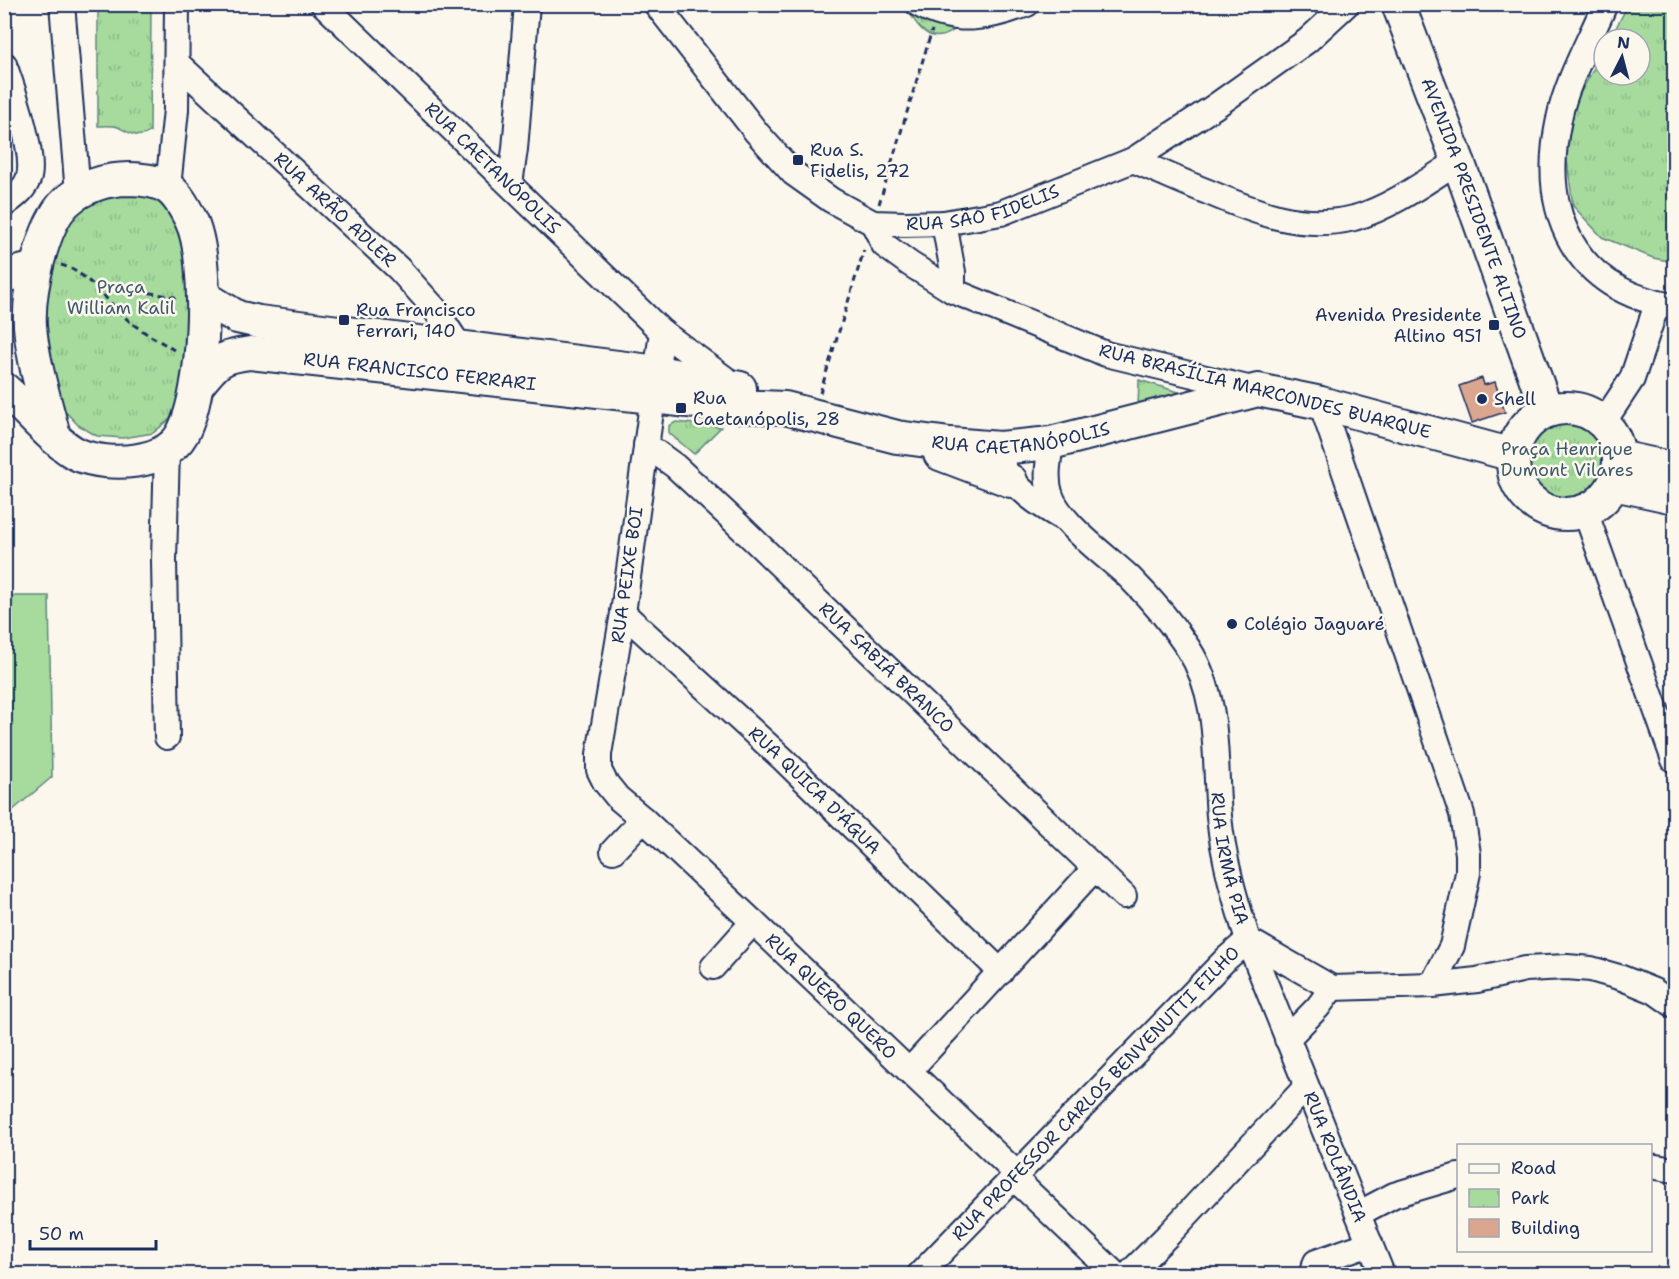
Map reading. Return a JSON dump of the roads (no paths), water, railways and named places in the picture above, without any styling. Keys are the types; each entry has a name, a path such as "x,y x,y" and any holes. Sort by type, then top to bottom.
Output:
{"main road":[{"name":"AVENIDA PRESIDENTE ALTINO","path":"1398,4 1458,161 1547,411"},
{"path":"4,389 65,447 80,455 108,461 149,458 167,450 182,434 197,386 204,297 201,258 194,226 181,200 168,187 128,179 104,181 78,193 65,203 52,224 38,264 31,294 30,324 35,359 54,436"},
{"path":"4,276 38,264"},
{"name":"RUA FRANCISCO FERRARI","path":"204,297 237,317 461,361 656,384"},
{"name":"RUA FRANCISCO FERRARI","path":"197,386 216,363 231,355 250,353 461,361"},
{"name":"RUA CAETANÓPOLIS","path":"656,384 735,386 785,408 897,437 1000,448 1051,443 1258,390"},
{"name":"RUA CAETANÓPOLIS","path":"656,384 734,406 785,408"},
{"name":"RUA BRASÍLIA MARCONDES BUARQUE","path":"1258,390 1321,403 1513,455"},
{"path":"1562,408 1576,409 1591,414 1603,423 1614,438 1616,470 1607,495 1586,511 1575,514 1553,513 1533,503 1525,496 1515,477 1513,455 1515,445 1524,428 1547,411 1562,408"},
{"path":"897,437 1011,481"},
{"path":"1616,470 1674,468"},
{"path":"1616,470 1674,497"}],"street":[{"path":"62,4 78,193"},
{"path":"168,187 176,110 177,4"},
{"name":"RUA CAETANÓPOLIS","path":"323,4 662,332 735,386"},
{"path":"510,184 527,4"},
{"name":"RUA SÃO FIDELIS","path":"656,4 757,133 793,173 831,200 873,223 944,223 1001,213 1133,160 1214,107 1307,41 1347,4"},
{"path":"918,4 937,14 955,18 997,14 1028,4"},
{"path":"1603,423 1632,379 1666,305 1638,298 1603,279 1575,251 1559,212 1554,158 1559,117 1567,92 1605,4"},
{"path":"4,64 24,129 29,159 29,177 22,190 4,205"},
{"name":"RUA ARÃO ADLER","path":"178,64 399,269 435,309 461,361"},
{"path":"1133,160 1251,210 1297,222 1356,217 1404,196 1458,161"},
{"name":"RUA BRASÍLIA MARCONDES BUARQUE","path":"873,223 884,245 953,291 1106,354 1258,390"},
{"path":"944,223 953,272 953,291"},
{"path":"656,384 662,332"},
{"name":"RUA PEIXE BOI","path":"599,754 623,613 656,384"},
{"path":"1321,403 1462,814 1468,854 1468,873 1452,946 1432,986"},
{"name":"RUA IRMÃ PIA","path":"1051,443 1047,478 1055,505 1069,522 1129,577 1167,616 1190,651 1203,679 1213,715 1219,818 1230,881 1248,940 1332,988"},
{"name":"RUA SABIÁ BRANCO","path":"646,445 675,466 730,517 1124,896"},
{"name":"RUA IRMÃ PIA","path":"1000,448 1002,466 1011,481 1036,503 1069,522"},
{"path":"166,737 164,550 167,450"},
{"path":"1586,511 1674,760"},
{"name":"RUA QUICA D'ÁGUA","path":"623,613 783,759 1001,972"},
{"name":"RUA QUERO QUERO","path":"599,754 599,770 618,798 910,1070 1115,1275"},
{"path":"613,851 643,819"},
{"path":"910,1070 1095,868"},
{"name":"RUA QUERO QUERO","path":"713,967 753,922"},
{"name":"RUA ROLÂNDIA","path":"1248,940 1382,1275"},
{"name":"RUA PROFESSOR CARLOS BENVENUTTI FILHO","path":"920,1275 1226,959 1248,940"},
{"path":"1287,1039 1318,1007 1332,988 1432,986 1477,980 1525,969 1567,967 1591,969 1654,991 1674,1005"},
{"path":"1129,1275 1306,1087"},
{"path":"1652,1166 1674,1170"},
{"path":"1358,1214 1394,1195 1457,1176"},
{"path":"1314,1275 1313,1269 1316,1262 1370,1243"}],"place":[{"name":"Rua S. Fidelis, 272","path":"798,160"},
{"name":"Rua Francisco Ferrari, 140","path":"344,320"},
{"name":"Avenida Presidente Altino 951","path":"1494,325"},
{"name":"Shell","path":"1482,399"},
{"name":"Rua Caetanópolis, 28","path":"681,408"},
{"name":"Colégio Jaguaré","path":"1232,624"}],"park label":[{"name":"Praça William Kalil","path":"121,297"},
{"name":"Praça Henrique Dumont Vilares","path":"1567,459"}]}
